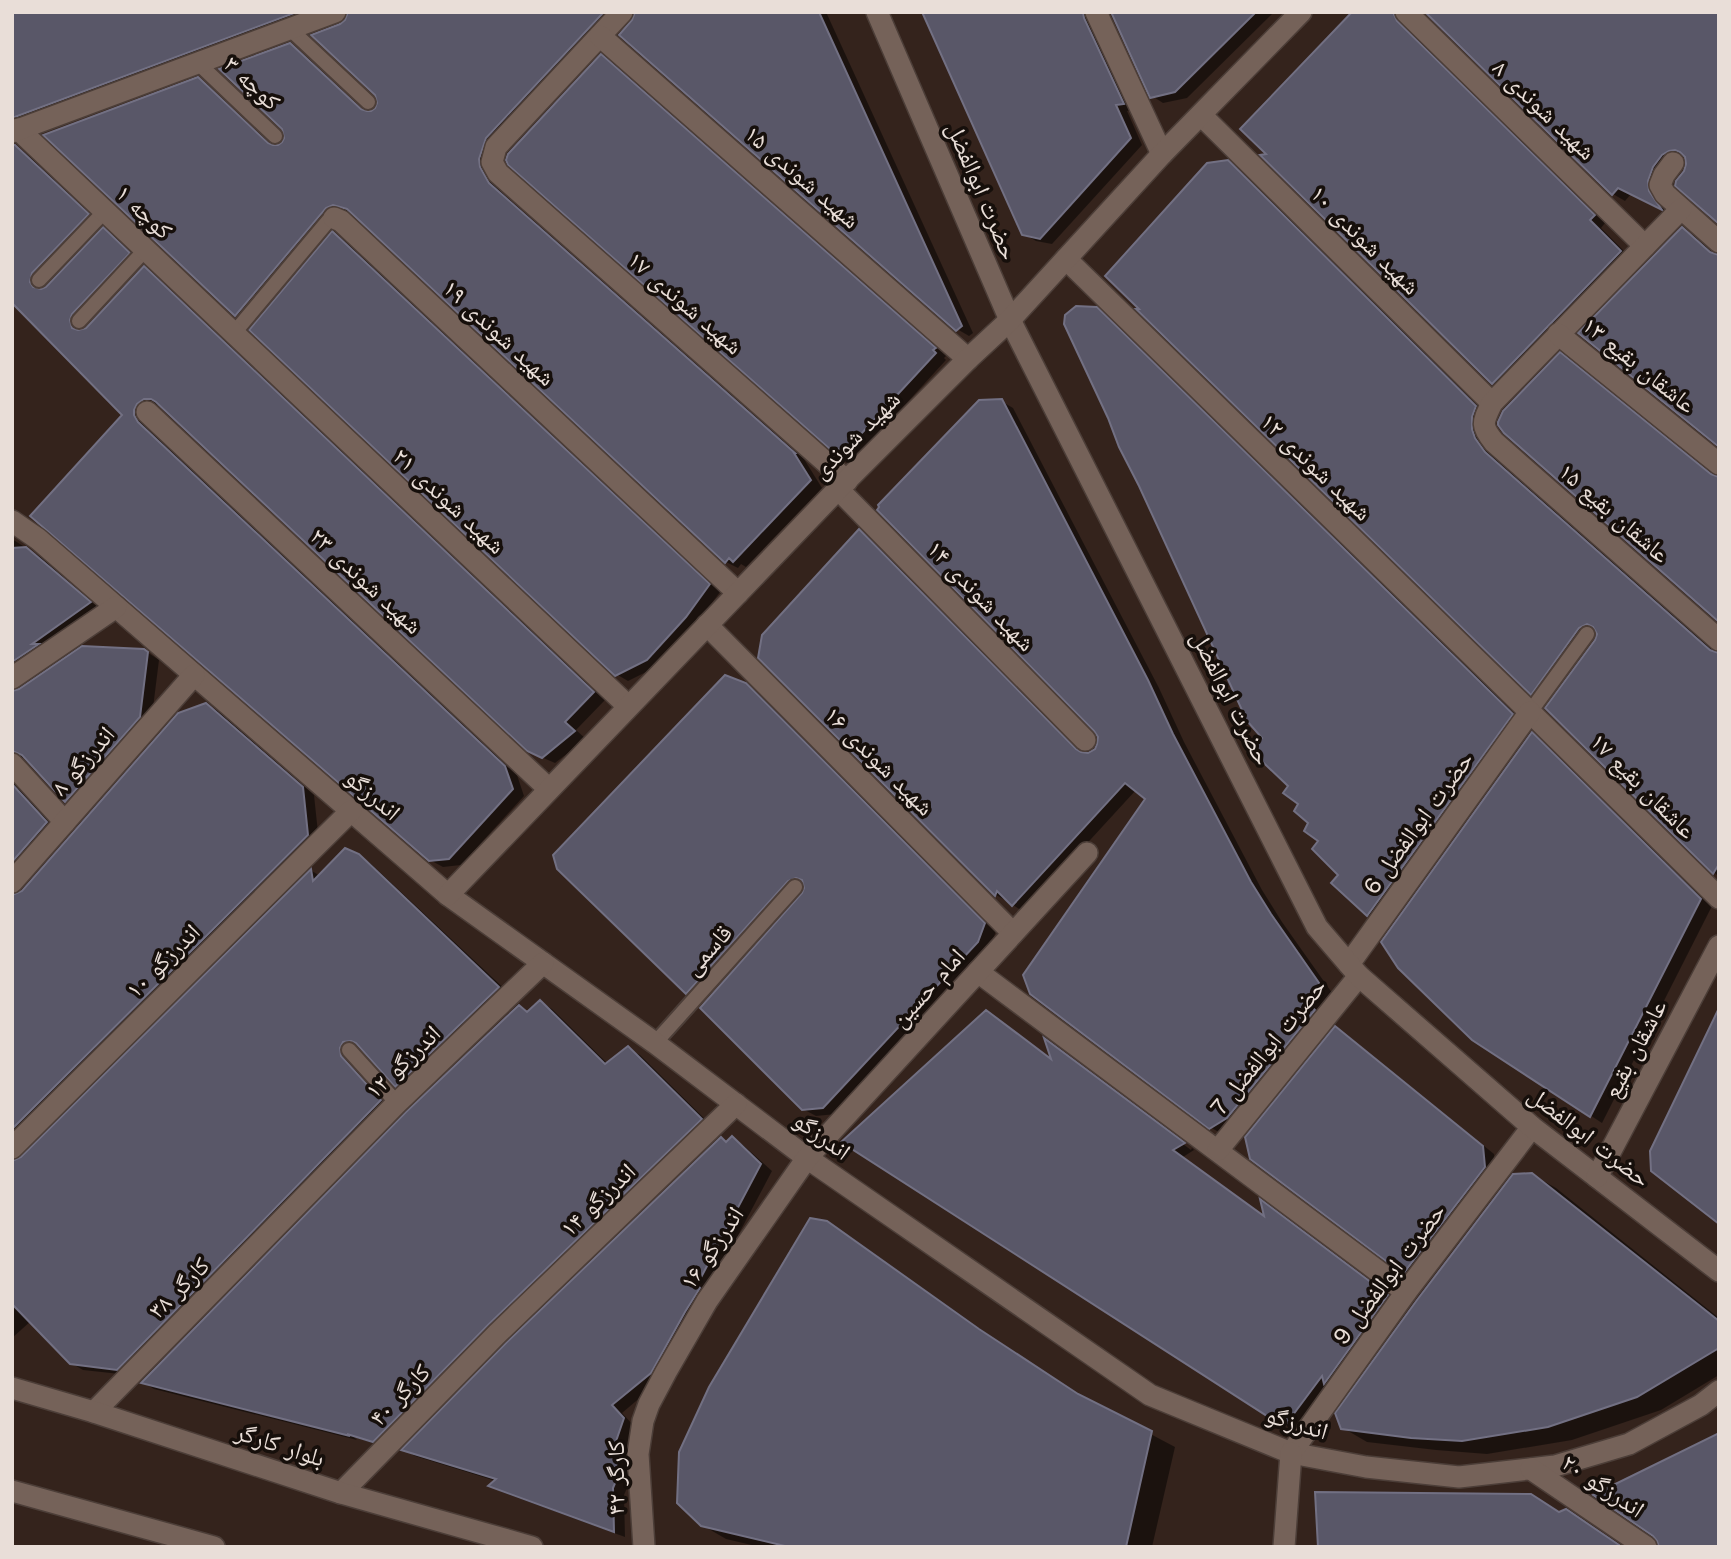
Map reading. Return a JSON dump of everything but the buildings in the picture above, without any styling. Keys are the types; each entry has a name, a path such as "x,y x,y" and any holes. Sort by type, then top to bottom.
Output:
{"street":[{"path":"15,131 335,12"},
{"path":"600,36 622,12"},
{"name":"حضرت ابوالفضل","path":"877,12 1010,320 1317,927 1354,970 1532,1127 1719,1271"},
{"path":"1096,12 1162,155"},
{"name":"شهید شوندی","path":"448,895 843,485 1010,320 1162,155 1301,12"},
{"name":"شهید شوندی ۸","path":"1406,12 1645,246"},
{"name":"شهید شوندی ۱۷","path":"600,36 496,147 492,162 498,173 843,485"},
{"name":"شهید شوندی ۱۵","path":"600,36 968,359"},
{"name":"شهید شوندی ۱۰","path":"1201,115 1487,412"},
{"name":"کوچه ۱","path":"15,131 105,211 234,333"},
{"path":"1673,163 1660,185 1665,194 1719,242"},
{"path":"1487,412 1558,334 1681,209"},
{"name":"شهید شوندی ۱۹","path":"334,218 341,221 738,593"},
{"name":"شهید شوندی ۱۲","path":"1066,259 1530,712"},
{"name":"شهید شوندی ۲۱","path":"234,333 628,706"},
{"name":"عاشقان بقیع ۱۳","path":"1558,334 1719,464"},
{"name":"شهید شوندی ۲۳","path":"148,412 549,789"},
{"name":"عاشقان بقیع ۱۵","path":"1487,412 1485,431 1494,442 1719,640"},
{"name":"شهید شوندی ۱۴","path":"843,485 1085,740"},
{"name":"اندرزگو","path":"12,521 38,539 448,895 655,1043 807,1158 1150,1395 1291,1453 1366,1467 1459,1477 1555,1466 1629,1444 1700,1405 1719,1391"},
{"path":"12,678 116,607"},
{"name":"شهید شوندی ۱۶","path":"707,625 1013,933"},
{"name":"اندرزگو ۸","path":"12,882 194,675"},
{"name":"عاشقان بقیع ۱۷","path":"1530,712 1719,898"},
{"name":"حضرت ابوالفضل 6","path":"1354,970 1530,712"},
{"path":"12,764 65,822"},
{"name":"اندرزگو ۱۰","path":"12,1148 351,811"},
{"name":"امام حسین","path":"807,1158 1087,853"},
{"name":"عاشقان بقیع","path":"1597,1177 1719,946"},
{"name":"اندرزگو ۱۲","path":"301,1201 397,1103 543,963"},
{"name":"حضرت ابوالفضل 7","path":"1219,1150 1354,970"},
{"path":"978,972 1406,1292"},
{"name":"اندرزگو ۱۴","path":"497,1334 736,1104"},
{"name":"حضرت ابوالفضل 9","path":"1291,1453 1406,1292 1532,1127"},
{"name":"اندرزگو ۱۶","path":"666,1372 707,1301 807,1158"},
{"name":"کارگر ۳۸","path":"94,1412 301,1201"},
{"name":"کارگر ۴۰","path":"341,1493 497,1334"},
{"name":"کارگر ۴۲","path":"644,1547 639,1439 649,1404 666,1372"},
{"name":"بلوار کارگر","path":"12,1388 341,1493 532,1547"},
{"path":"1284,1547 1291,1453"},
{"name":"اندرزگو ۲۰","path":"1531,1469 1646,1547"},
{"path":"12,1491 214,1547"}],"lane":[{"path":"290,29 368,102"},
{"name":"کوچه ۳","path":"198,63 275,136"},
{"path":"39,280 105,211"},
{"name":"شهید شوندی ۱۹","path":"234,333 328,221 334,218"},
{"path":"79,321 146,249"},
{"path":"1530,712 1587,634"},
{"name":"قاسمی","path":"655,1043 795,887"},
{"path":"349,1050 397,1103"}]}
